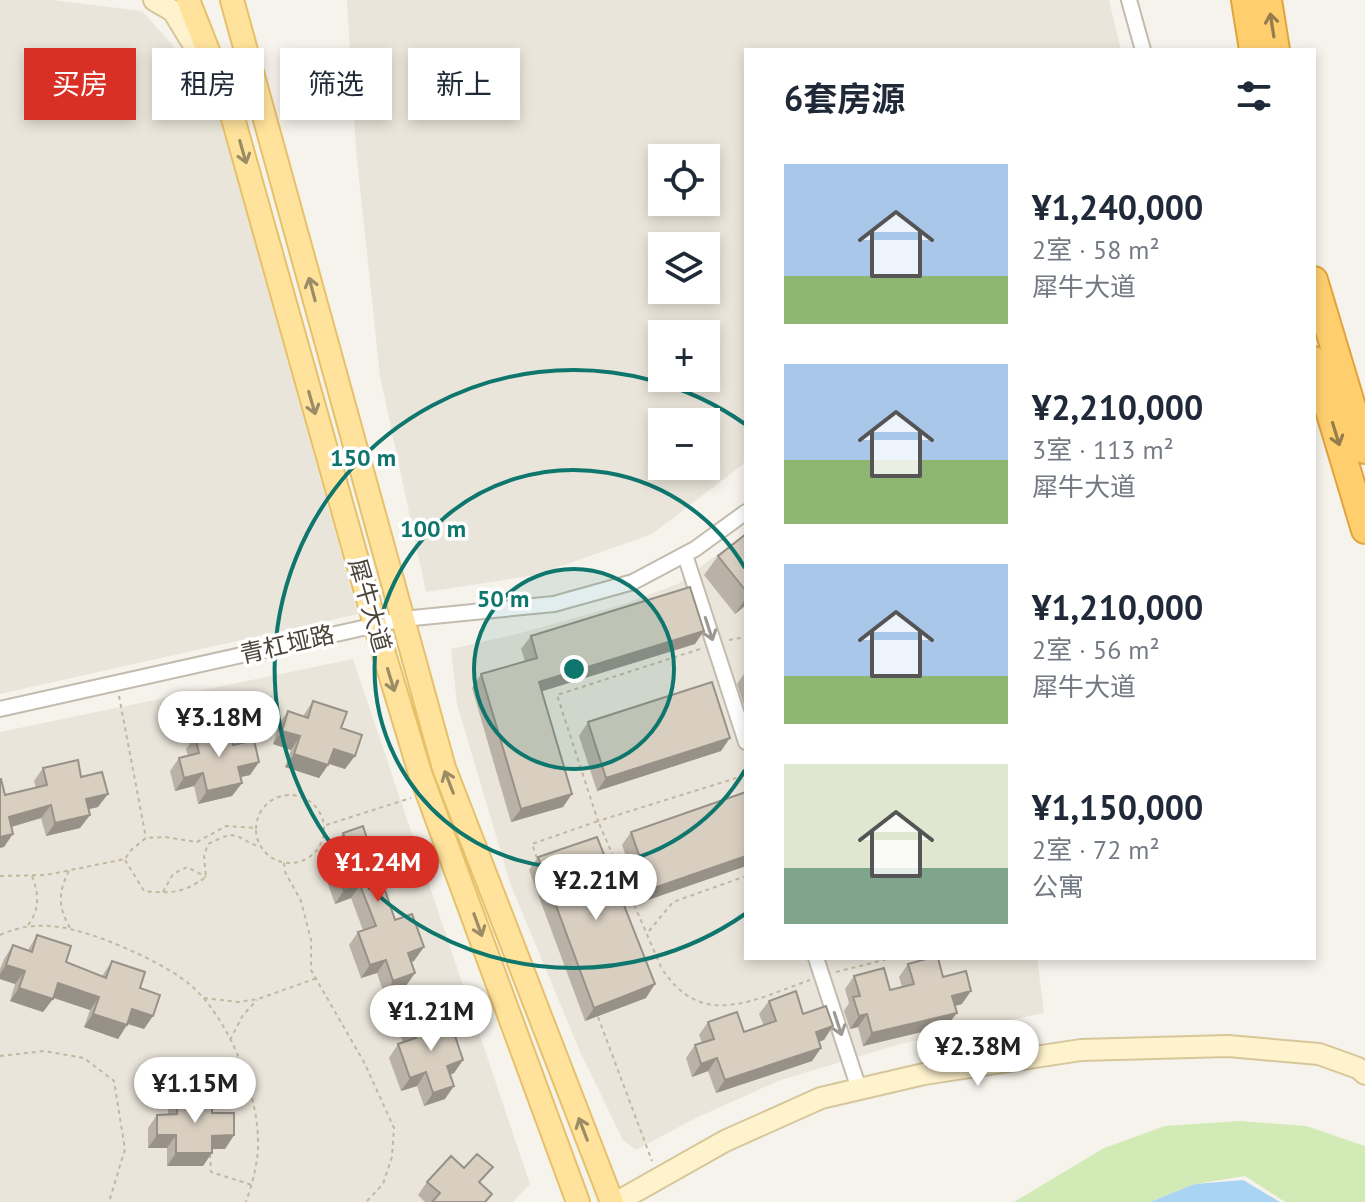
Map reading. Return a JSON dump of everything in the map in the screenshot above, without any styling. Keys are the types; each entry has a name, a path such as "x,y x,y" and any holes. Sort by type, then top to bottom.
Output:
{"highway":[{"path":"1245,0 1253,48"},
{"path":"1268,0 1276,48"},
{"path":"1316,287 1365,450"},
{"path":"1316,367 1365,530"}],"main road":[{"name":"犀牛大道","path":"188,0 207,48"},
{"name":"犀牛大道","path":"232,0 245,48"},
{"path":"247,0 247,48"},
{"name":"犀牛大道","path":"264,116 444,768 614,1202"},
{"name":"犀牛大道","path":"233,120 375,624 428,793 578,1202"}],"street":[{"path":"154,0 173,11 195,48"},
{"path":"1129,0 1142,48"},
{"name":"青杠垭路","path":"0,709 375,624 554,604 633,582 685,555 744,513"},
{"path":"685,555 744,736"},
{"path":"817,960 859,1089"},
{"path":"614,1202 725,1141 821,1098 924,1074 1081,1050 1228,1046 1319,1054 1358,1068 1365,1074"}],"path":[{"path":"744,637 714,644 557,695 598,821 661,967 672,985 687,997 713,1007 738,1006 822,976 884,960"},
{"path":"117,683 146,838"},
{"path":"537,858 532,844 744,776"},
{"path":"324,826 428,793"},
{"path":"206,877 204,856 208,844 223,837 240,835 270,857 284,863 302,861 312,856 319,847 324,826 315,805 305,798 283,796 263,807 255,828 260,847"},
{"path":"0,876 32,875 125,859 146,838 165,837 197,842 226,826 255,828"},
{"path":"125,859 144,891 163,893 186,890 206,877"},
{"path":"284,863 285,872 301,901 311,940 311,970 365,1064 394,1128 392,1157 383,1184 366,1202"},
{"path":"163,893 173,874 187,867 206,877"},
{"path":"70,869 62,885 59,902 70,928"},
{"path":"28,925 38,908 37,888 32,875"},
{"path":"648,932 673,902 744,877"},
{"path":"0,935 28,925 55,924 70,928 153,962 188,983 202,998 230,1040 243,1068 255,1111 258,1147 246,1202"},
{"path":"202,998 238,1002 258,999 317,978"},
{"path":"230,1040 243,1015 258,999"},
{"path":"598,1018 659,1178"},
{"path":"0,1056 44,1051 84,1058 114,1081 125,1149 109,1202"},
{"path":"210,1149 211,1172 252,1185"}],"shaded area":[{"path":"0,0 52,0 142,11 175,48 152,48 152,120 221,120 358,614 0,694"},
{"path":"347,0 1109,0 1121,48 744,48 744,464 652,534 536,575 426,592 380,376 356,150 354,120 392,120 392,48 350,48"},
{"path":"744,534 744,960 1037,960 1044,1013 900,1044 778,1081 696,1118 636,1150 623,1140 581,1054 510,883 457,704 451,649 624,604 678,584"},
{"path":"353,659 530,1184 513,1202 0,1202 0,732"}],"green space":[{"path":"1240,1121 1306,1126 1365,1146 1365,1202 1285,1202 1245,1176 1195,1184 1150,1202 1014,1202 1104,1148 1165,1126"}],"water":[{"path":"1243,1180 1280,1202 1150,1202 1195,1184"}],"building":[{"path":"744,536 744,588 718,556"},
{"path":"690,587 704,631 539,682 572,794 521,809 481,674 537,658 531,636"},
{"path":"712,682 730,738 606,778 588,722"},
{"path":"313,701 347,712 341,728 362,735 355,756 334,749 328,765 294,754 300,736 282,731 288,711 308,718"},
{"path":"230,728 233,745 254,740 259,762 238,767 242,783 207,791 203,773 184,778 179,758 199,753 195,736"},
{"path":"78,760 81,777 102,772 108,794 86,799 90,815 55,823 51,805 9,817 13,834 0,837 0,779 5,795 47,785 43,768"},
{"path":"744,793 744,857 651,889 631,832"},
{"path":"363,826 369,845 386,840 398,873 381,878 395,920 412,914 424,947 408,953 415,973 393,981 386,960 370,965 358,932 376,926 360,885 344,890 332,857 350,851 343,833"},
{"path":"597,837 655,984 594,1008 538,857"},
{"path":"37,935 71,946 66,962 106,978 112,961 145,972 140,988 160,995 153,1016 132,1009 127,1025 93,1014 99,997 58,983 53,999 19,988 25,971 6,965 13,945 32,952"},
{"path":"939,960 943,977 966,971 971,991 952,996 957,1013 872,1033 867,1014 859,1016 853,997 860,996 854,976 884,968 890,990 914,984 908,964"},
{"path":"796,991 803,1014 826,1006 833,1026 816,1032 821,1048 725,1080 717,1058 701,1064 695,1045 714,1039 708,1022 737,1012 744,1032 776,1021 769,1001"},
{"path":"429,1014 435,1033 452,1027 463,1060 447,1066 454,1086 433,1093 426,1072 410,1078 398,1044 416,1038 409,1020"},
{"path":"177,1097 212,1097 212,1113 234,1113 234,1135 212,1136 212,1153 176,1153 176,1135 157,1135 157,1115 177,1114"},
{"path":"477,1154 493,1167 479,1182 492,1194 485,1202 432,1202 440,1193 427,1182 451,1156 464,1168"}]}
